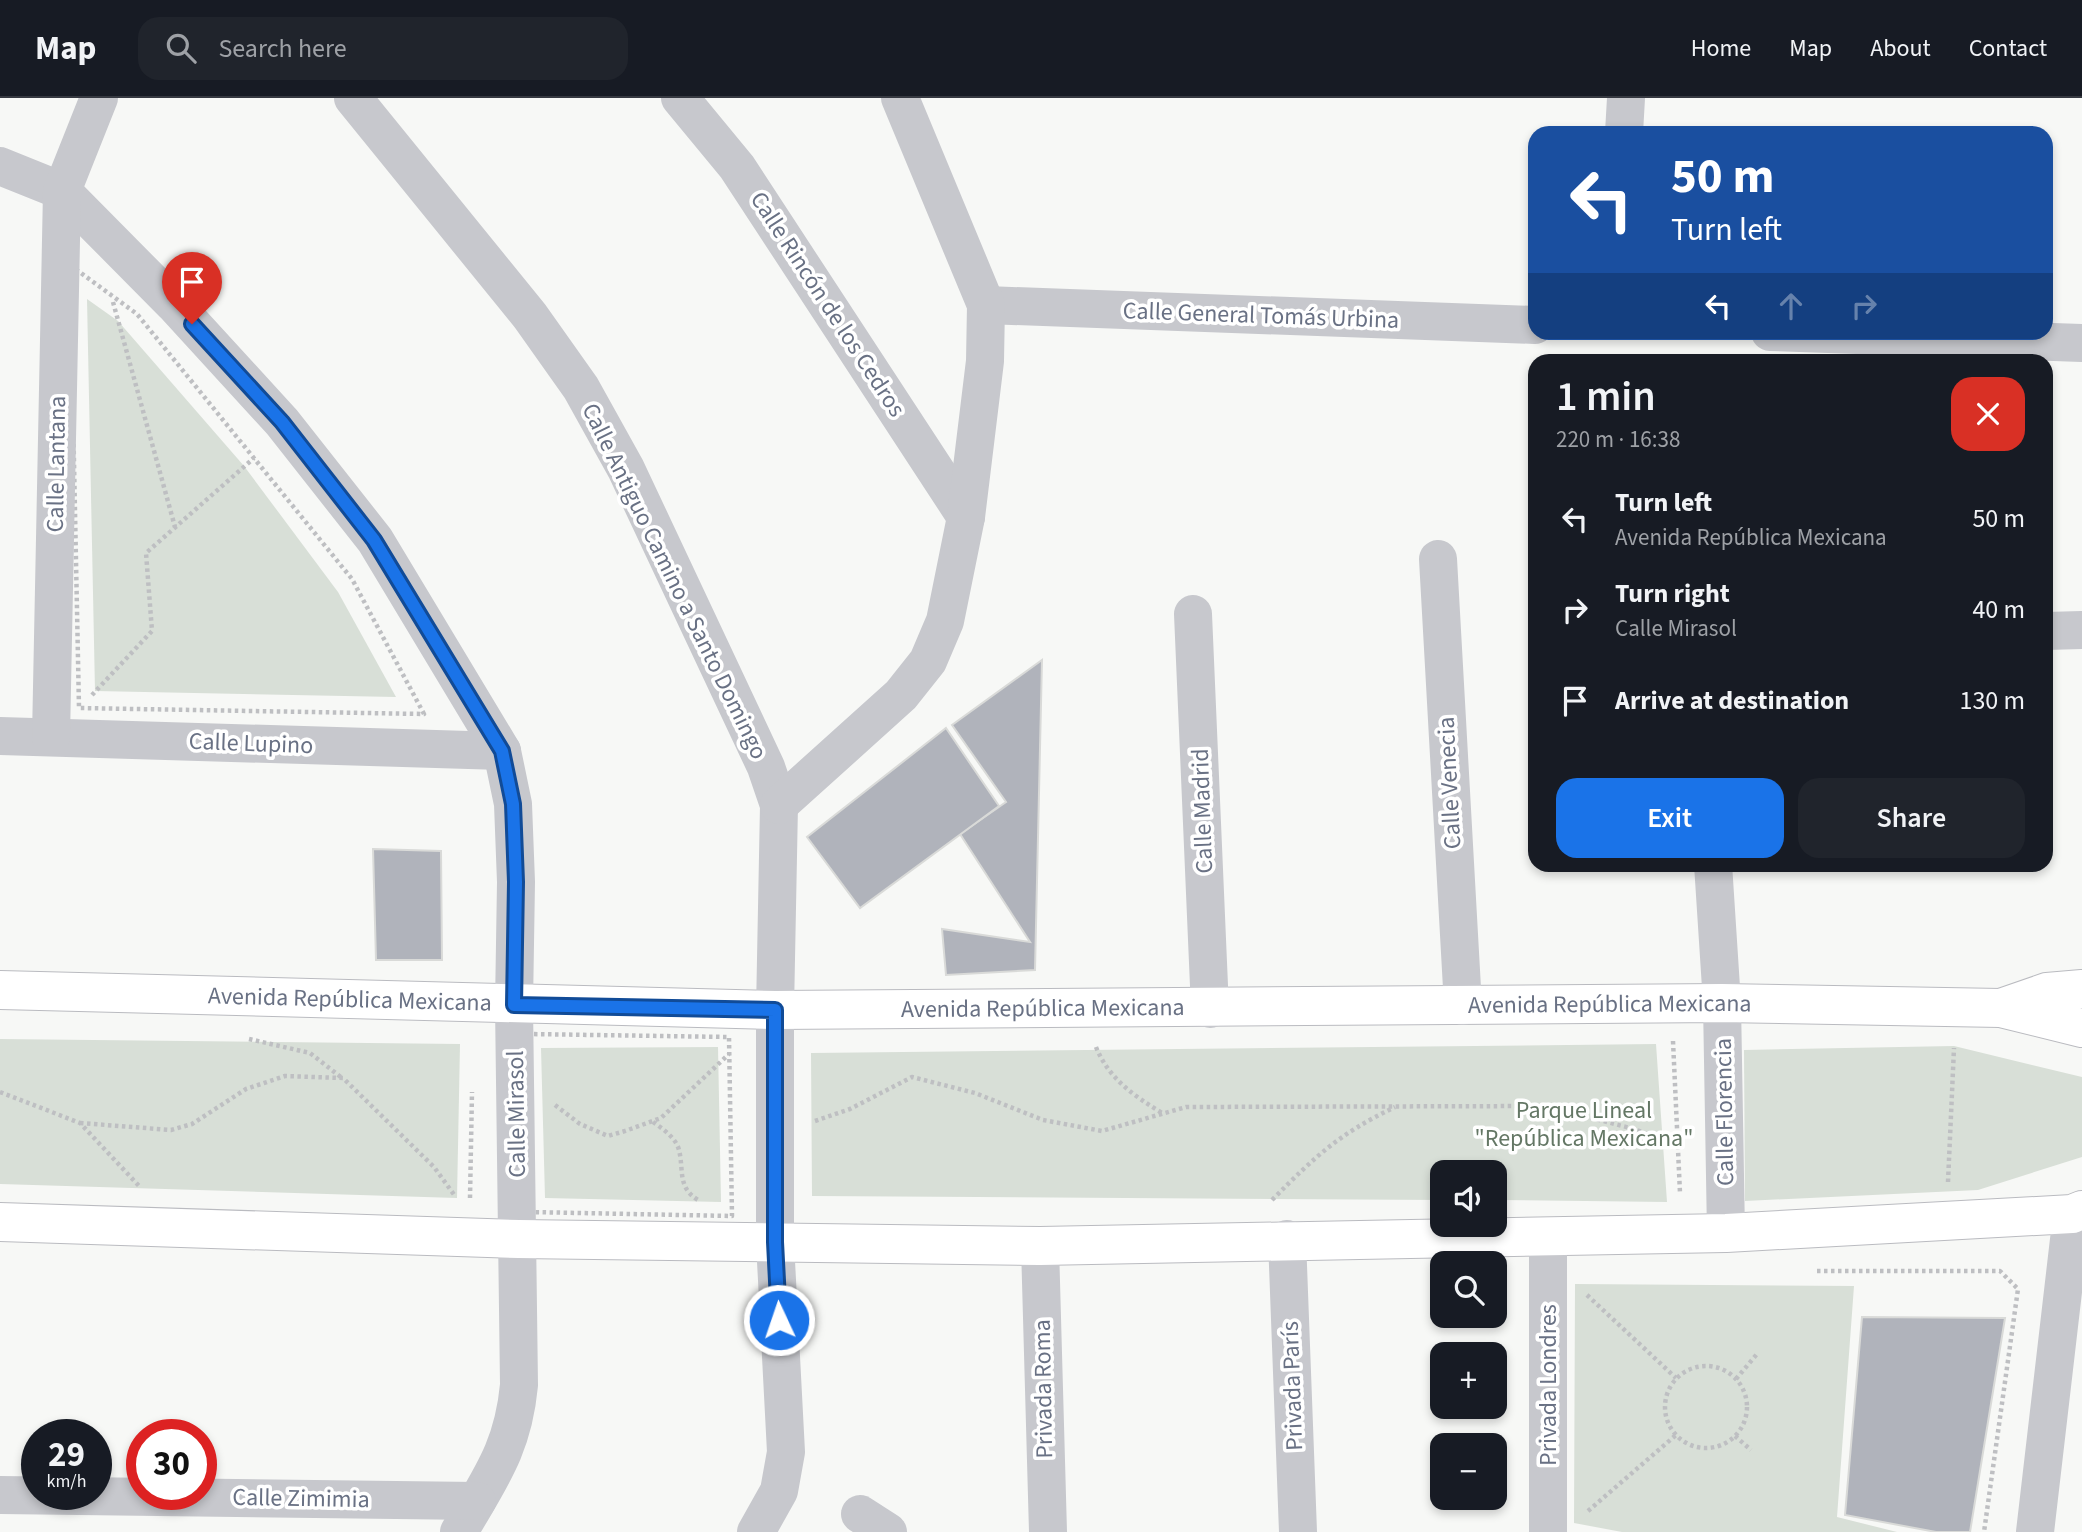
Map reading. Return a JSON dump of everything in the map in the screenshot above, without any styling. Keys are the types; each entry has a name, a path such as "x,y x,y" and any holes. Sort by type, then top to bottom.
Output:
{"main road":[{"path":"2001,1008 2047,992 2082,989"},
{"name":"Avenida República Mexicana","path":"0,990 775,1010 1210,1009 1722,1003 2001,1008 2082,1028"},
{"path":"0,1222 519,1239 1041,1246 1287,1239 1548,1238 1726,1233 2079,1213"}],"street":[{"path":"62,191 99,98"},
{"name":"Calle Antiguo Camino a Santo Domingo","path":"353,98 530,316 581,388 626,469 766,767 779,805 775,1010 775,1242 786,1452 779,1491 756,1532"},
{"name":"Calle Rincón de los Cedros","path":"680,98 737,167 966,517"},
{"path":"779,805 901,695 928,661 945,621 966,517 985,361 986,305 900,98"},
{"path":"1624,126 1626,98"},
{"name":"Calle Mirasol","path":"0,166 62,191 174,304 299,444 374,540 502,751 513,804 516,882 514,1005 519,1385 516,1417 507,1447 468,1516"},
{"name":"Calle Lantana","path":"51,737 62,191"},
{"name":"Calle General Tomás Urbina","path":"986,305 1528,324"},
{"path":"1997,340 2082,343"},
{"name":"Calle Venecia","path":"1438,559 1463,1006"},
{"name":"Calle Madrid","path":"1193,614 1210,1009"},
{"path":"2053,631 2082,630"},
{"name":"Calle Lupino","path":"0,736 502,751"},
{"name":"Calle Florencia","path":"1714,872 1722,1003 1726,1233"},
{"path":"2035,1532 2069,1363 2079,1213"},
{"name":"Privada Londres","path":"1548,1238 1548,1532"},
{"name":"Privada París","path":"1287,1239 1298,1532"},
{"name":"Privada Roma","path":"1041,1246 1048,1532"},
{"name":"Calle Zimimia","path":"0,1495 468,1516"}],"path":[{"path":"70,265 137,314 352,579 424,714 79,708 70,265"},
{"path":"111,295 175,527"},
{"path":"79,708 152,631 146,552 254,458"},
{"path":"1672,1030 1680,1200"},
{"path":"527,1034 729,1037 732,1216 529,1212 527,1097 527,1034"},
{"path":"1092,1036 1102,1063 1125,1090 1163,1114"},
{"path":"245,1037 310,1053 343,1078 434,1167 457,1198"},
{"path":"1948,1194 1954,1039"},
{"path":"550,1102 580,1124 608,1136 662,1118 729,1054"},
{"path":"0,1092 80,1123 171,1129 192,1124 246,1088 285,1076 343,1078"},
{"path":"806,1124 850,1109 912,1077 975,1093 1043,1120 1102,1131 1186,1107 1545,1106 1634,1129 1677,1146"},
{"path":"470,1202 472,1084"},
{"path":"527,1097 539,1100"},
{"path":"1269,1204 1321,1151 1352,1128 1399,1106"},
{"path":"652,1121 668,1133 679,1150 679,1171 690,1195 701,1202"},
{"path":"80,1123 145,1193"},
{"path":"711,1209 721,1216"},
{"path":"1808,1271 2000,1271 2018,1289 1983,1532"},
{"path":"1585,1293 1676,1378"},
{"path":"1736,1379 1757,1354"},
{"path":"1700,1366 1713,1366 1736,1379 1746,1402 1746,1414 1735,1436 1724,1443 1699,1447 1676,1435 1665,1413 1669,1389 1676,1378 1700,1366"},
{"path":"1584,1514 1676,1435"},
{"path":"1735,1436 1751,1450"}],"green space":[{"path":"87,299 118,321 244,466 338,592 396,697 95,691"},
{"path":"0,1039 460,1044 457,1198 0,1184"},
{"name":"Parque Lineal \"República Mexicana\"","path":"1656,1044 1667,1202 1507,1200 1507,1160 1430,1160 1430,1200 812,1196 811,1053"},
{"path":"1954,1046 2082,1077 2082,1157 1978,1190 1745,1201 1744,1050"},
{"path":"718,1047 721,1202 545,1198 541,1048"},
{"path":"1575,1284 1854,1286 1837,1517 1897,1532 1622,1532 1574,1523"}],"building":[{"path":"1042,660 1035,970 946,975 942,929 1030,942 960,834 1006,802 952,725"},
{"path":"946,728 999,806 860,908 807,837"},
{"path":"373,849 441,851 442,960 376,960"},
{"path":"1862,1317 2005,1318 1970,1532 1936,1532 1845,1515"}],"route":[{"path":"192,324 282,422 374,540 502,751 513,804 516,882 514,1005 775,1010 775,1242 779,1320"}]}
